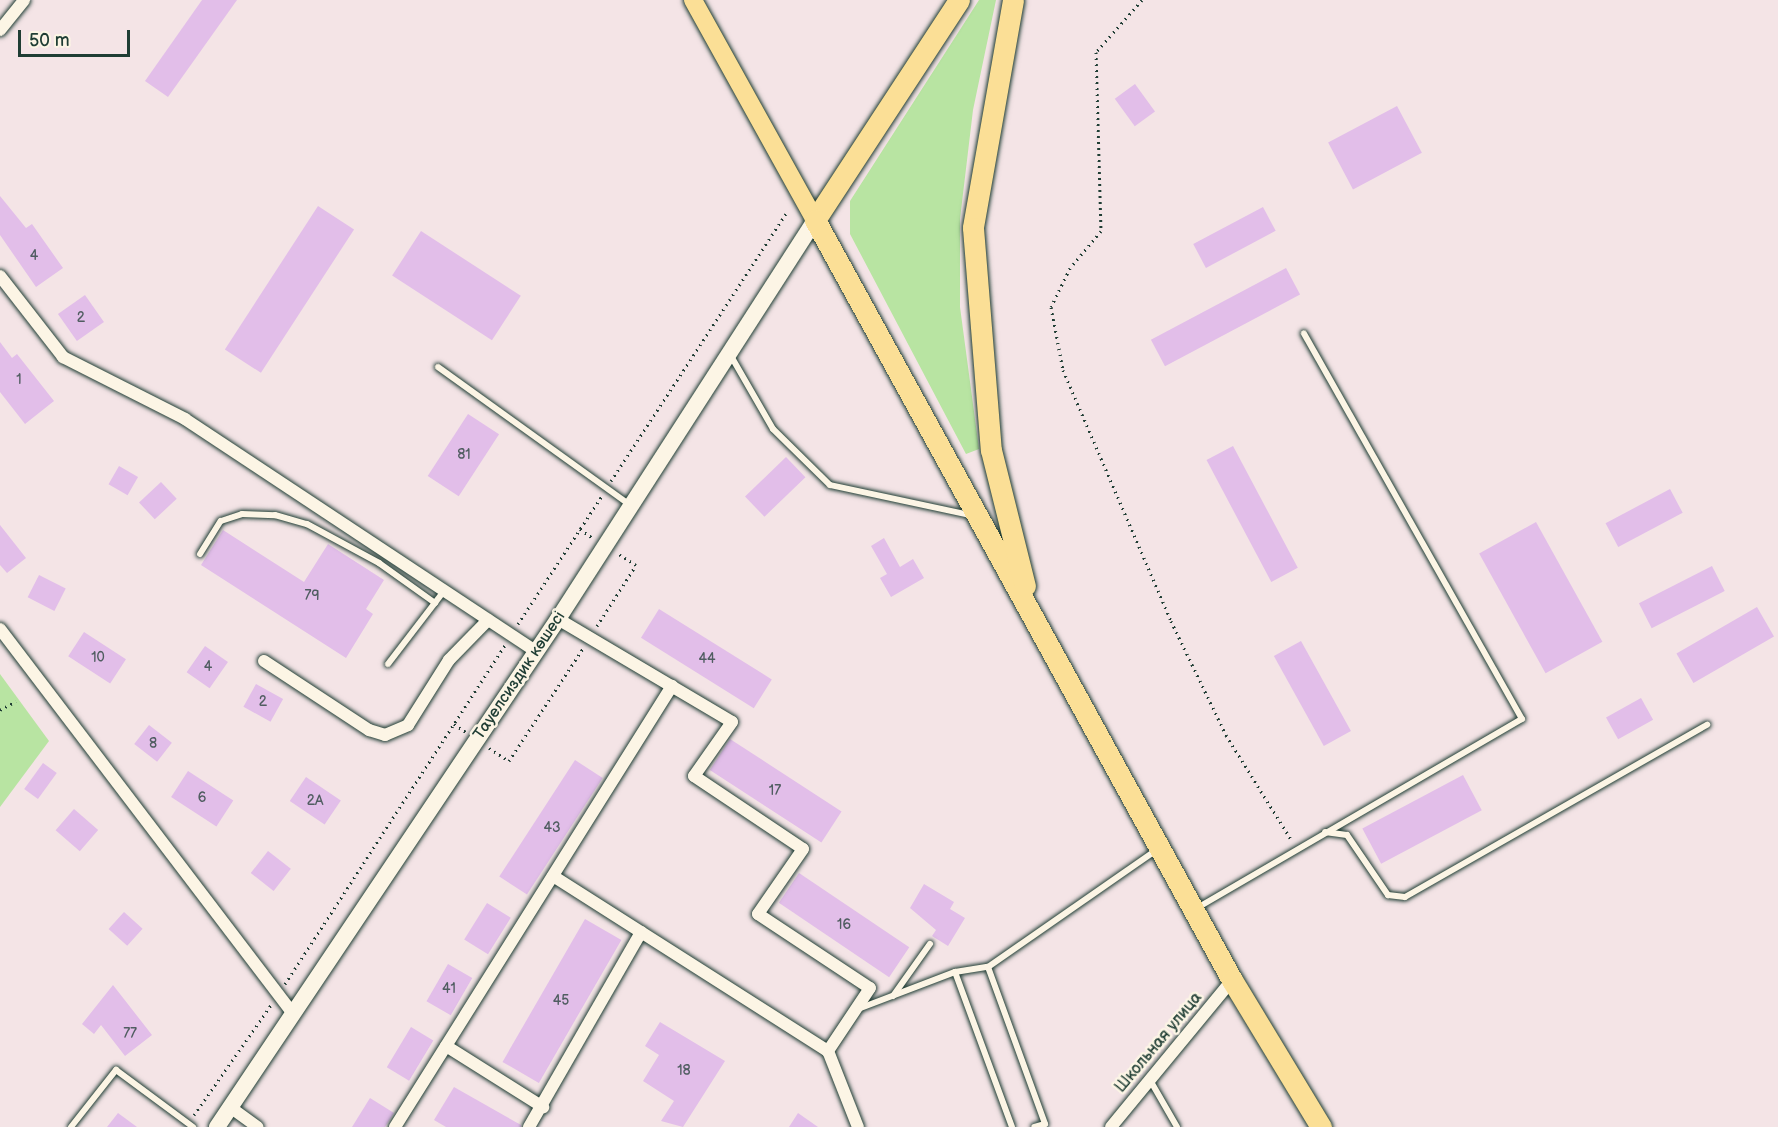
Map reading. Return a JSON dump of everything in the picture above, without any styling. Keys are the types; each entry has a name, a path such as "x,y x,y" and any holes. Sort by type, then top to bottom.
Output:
{"highway":[{"path":"1013,0 973,228 991,450 1032,616"},
{"path":"956,1 815,220 1232,980 1321,1127"}],"main road":[{"path":"693,0 815,220"}],"street":[{"path":"0,30 24,0"},
{"name":"Тауелсиздик көшесі","path":"217,1127 632,507 815,220"},
{"path":"0,276 63,357 185,418 536,651"},
{"path":"558,619 732,722 694,776 803,849 758,914 870,988 828,1052"},
{"path":"264,661 369,730 385,735 408,725 449,660 489,620"},
{"path":"0,629 293,1014"},
{"path":"395,1127 672,686"},
{"path":"553,876 828,1052 858,1127"},
{"path":"529,1127 543,1107 641,932"},
{"name":"Школьная улица","path":"1111,1127 1232,980"},
{"path":"446,1046 543,1107"},
{"path":"230,1107 258,1127"}],"lane":[{"path":"1194,910 1321,833 1522,719 1304,333"},
{"path":"730,355 773,429 830,485 978,517"},
{"path":"438,367 632,507"},
{"path":"200,554 221,521 242,514 275,515 307,524 379,563 435,603"},
{"path":"388,664 444,590"},
{"path":"1321,833 1347,835 1388,895 1405,897 1707,725"},
{"path":"855,1010 955,972 988,967 1159,848"},
{"path":"892,996 930,945"},
{"path":"988,967 1045,1124 1034,1127"},
{"path":"955,972 1012,1127"},
{"path":"71,1127 116,1070 191,1125"},
{"path":"1150,1080 1177,1127"}],"path":[{"path":"1142,0 1096,52 1101,231 1070,268 1051,307 1063,370 1171,621 1226,735 1259,780 1295,849"},
{"path":"191,1125 788,211"},
{"path":"453,724 509,761 590,638 636,565 580,529"},
{"path":"0,710 16,701"}],"green space":[{"path":"979,0 996,0 973,110 960,219 960,307 979,449 966,454 850,234 850,201"},
{"path":"0,674 49,741 0,807"}],"building":[{"path":"202,0 237,0 168,97 145,81"},
{"path":"1135,84 1155,112 1135,126 1115,99"},
{"path":"1397,106 1422,153 1353,189 1328,143"},
{"path":"0,196 26,228 32,224 63,268 36,287 0,235"},
{"path":"318,206 354,229 261,373 225,349"},
{"path":"1263,207 1276,231 1206,268 1193,244"},
{"path":"421,231 521,296 492,340 392,275"},
{"path":"1286,268 1300,294 1165,366 1151,340"},
{"path":"85,295 104,322 77,341 58,314"},
{"path":"0,342 12,358 17,354 54,401 25,424 0,392"},
{"path":"468,414 499,434 459,496 428,476"},
{"path":"1233,446 1298,568 1271,582 1207,460"},
{"path":"786,457 805,477 764,517 745,497"},
{"path":"119,466 138,477 128,495 108,484"},
{"path":"161,482 177,499 155,519 139,502"},
{"path":"1670,489 1683,513 1618,547 1606,523"},
{"path":"1536,522 1602,642 1546,673 1479,554"},
{"path":"0,525 26,558 7,573 0,565"},
{"path":"223,530 304,582 328,544 384,580 366,609 373,614 346,658 201,565"},
{"path":"884,538 900,567 913,559 924,578 891,597 880,578 887,574 871,546"},
{"path":"1712,566 1725,591 1652,628 1639,603"},
{"path":"39,575 66,589 54,611 28,597"},
{"path":"1757,607 1774,636 1693,683 1676,654"},
{"path":"659,609 772,679 754,708 641,638"},
{"path":"84,632 126,659 110,684 68,656"},
{"path":"1301,641 1351,731 1324,746 1274,656"},
{"path":"205,646 228,662 210,688 187,672"},
{"path":"256,684 283,699 271,722 243,707"},
{"path":"1641,698 1653,720 1618,739 1606,717"},
{"path":"149,725 172,743 157,762 134,744"},
{"path":"730,739 842,811 821,842 710,770"},
{"path":"575,760 603,778 527,895 499,877"},
{"path":"43,763 57,773 38,799 24,789"},
{"path":"188,771 233,800 216,826 171,797"},
{"path":"1463,775 1482,810 1381,864 1362,829"},
{"path":"306,777 341,800 325,825 290,801"},
{"path":"74,809 98,830 80,851 56,830"},
{"path":"268,851 291,869 274,891 251,873"},
{"path":"799,873 909,947 889,977 779,903"},
{"path":"924,884 954,902 950,909 965,918 948,946 932,936 936,930 910,908"},
{"path":"487,903 511,918 488,954 464,939"},
{"path":"124,912 143,929 127,946 109,929"},
{"path":"585,919 621,940 539,1083 503,1062"},
{"path":"448,964 472,978 451,1015 426,1001"},
{"path":"113,985 152,1035 125,1056 101,1025 94,1034 82,1024"},
{"path":"660,1022 725,1061 683,1127 661,1121 674,1101 643,1081 659,1055 645,1046"},
{"path":"411,1027 433,1040 409,1081 387,1067"},
{"path":"454,1087 521,1127 446,1127 434,1120"},
{"path":"370,1098 394,1113 385,1127 352,1127"},
{"path":"118,1113 137,1127 107,1127"},
{"path":"798,1113 818,1127 789,1127"}]}
